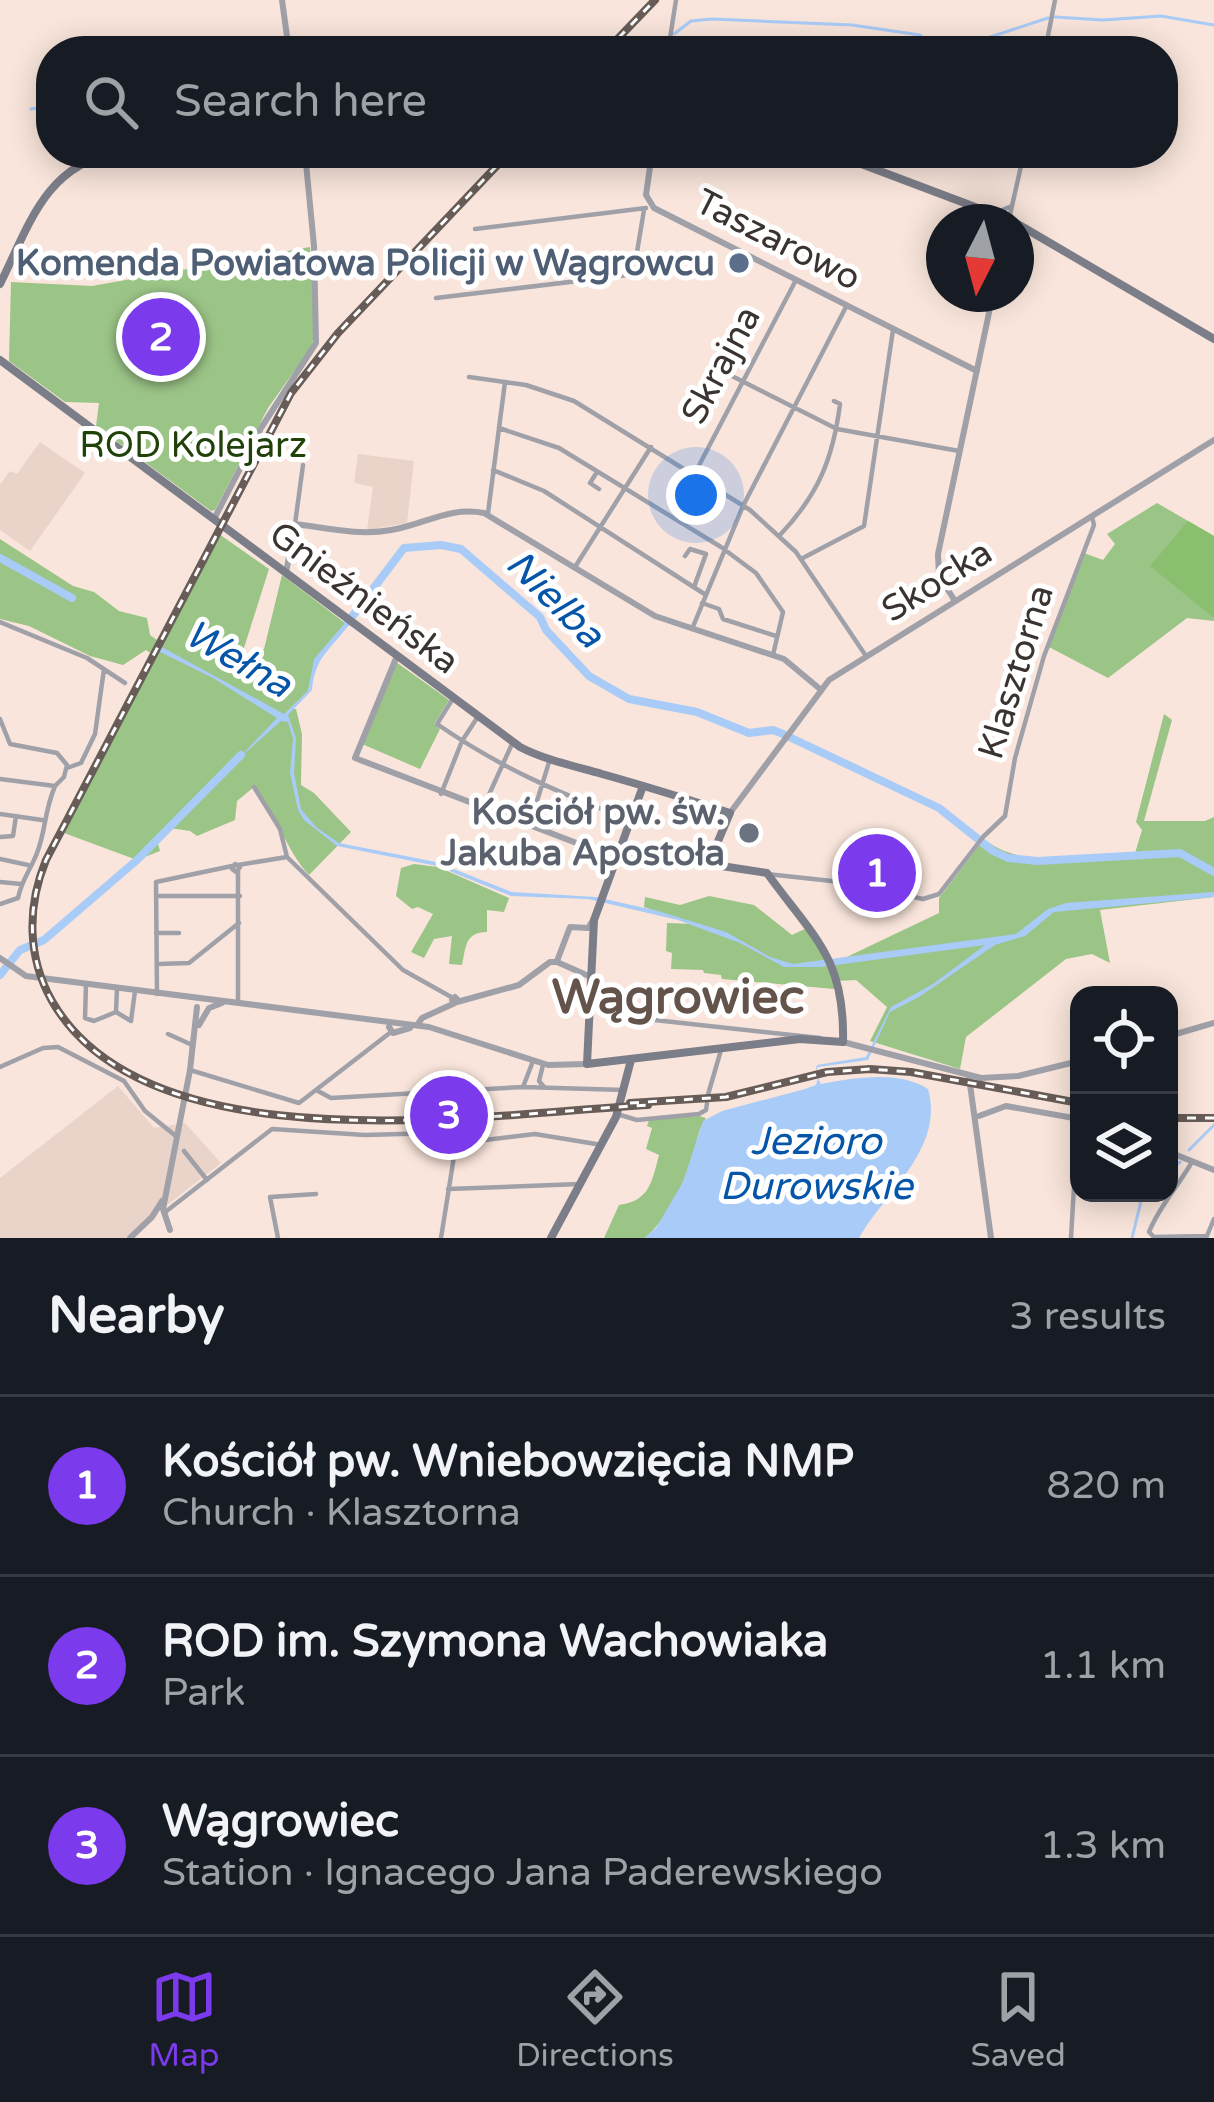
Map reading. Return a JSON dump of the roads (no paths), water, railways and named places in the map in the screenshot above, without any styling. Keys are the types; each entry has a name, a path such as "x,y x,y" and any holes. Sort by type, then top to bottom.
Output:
{"main road":[{"path":"0,284 37,208 51,187 75,168"},
{"path":"872,168 970,204"},
{"path":"1034,234 1214,339"},
{"name":"Gnieźnieńska","path":"0,359 513,742 550,759 730,813"},
{"path":"643,786 597,908 587,1064 721,1050 782,1037 843,1042 843,1009 830,958 767,874"},
{"path":"711,862 709,853 730,813"},
{"name":"Klasztorna","path":"711,862 767,874"},
{"path":"551,1238 617,1114 631,1060"}],"street":[{"path":"282,0 287,36"},
{"path":"670,36 676,0"},
{"path":"1048,36 1055,0"},
{"path":"214,520 268,416 316,343 305,168"},
{"path":"436,298 628,275 634,270 647,207 650,168"},
{"path":"1012,204 1020,168"},
{"name":"Taszarowo","path":"475,229 647,207 976,371"},
{"name":"Skrajna","path":"694,475 796,280"},
{"path":"692,630 743,506 847,304"},
{"path":"955,601 939,576 937,562 989,312"},
{"path":"800,560 862,529 894,328"},
{"path":"718,369 837,429 959,451"},
{"path":"470,377 574,401 743,506 781,535 866,656"},
{"path":"488,514 506,382"},
{"path":"781,535 820,484 837,429 840,404 833,401"},
{"path":"499,428 542,440 597,471 756,573 781,604 784,615 772,655"},
{"name":"Skocka","path":"730,813 820,689 1214,440"},
{"path":"575,567 651,447"},
{"path":"286,573 303,465"},
{"path":"494,470 527,482 706,595"},
{"path":"597,471 590,483 599,489"},
{"path":"295,524 380,532 454,511 488,514 643,610 789,661 820,689"},
{"name":"Klasztorna","path":"767,874 850,883 927,899 939,894 1006,813 1049,639 1098,516"},
{"path":"685,556 690,549 706,554 694,587"},
{"path":"703,603 719,609 723,619 778,637"},
{"path":"0,622 50,641 125,683"},
{"name":"Klasztorna","path":"397,656 355,758 482,810 617,857 711,862"},
{"path":"0,904 18,898 42,838 42,820 55,786 67,767 81,763 94,738 104,669"},
{"path":"454,698 437,724 500,766 632,820"},
{"path":"440,794 477,718"},
{"path":"0,719 10,744 57,753 67,767"},
{"path":"482,810 513,742"},
{"path":"529,827 550,759"},
{"path":"0,779 55,786"},
{"path":"254,787 280,830 287,857 403,970 455,1000"},
{"path":"0,814 42,820"},
{"path":"0,837 13,836 16,816"},
{"path":"157,994 155,896 159,879 287,857"},
{"path":"0,859 28,865"},
{"path":"236,867 238,1004"},
{"path":"0,881 21,884"},
{"path":"155,896 240,896"},
{"path":"557,962 570,927 589,928 597,908"},
{"path":"157,964 189,963 239,922"},
{"path":"156,933 179,933"},
{"path":"420,1027 428,1016 455,1000 524,983 550,962 589,973 592,981"},
{"path":"6,963 26,976 188,998 203,1006 223,1002 420,1027 543,1064 587,1064"},
{"path":"86,984 85,1018 94,1021 116,1012"},
{"path":"116,1012 117,988"},
{"path":"116,1012 131,1021 135,991"},
{"path":"592,995 621,999 637,1018 782,1037"},
{"path":"190,1070 203,1006"},
{"path":"176,1238 162,1212 203,1006"},
{"path":"1178,1033 1214,1023"},
{"path":"190,1070 295,1103 318,1091 393,1027"},
{"path":"746,1029 748,1046"},
{"path":"168,1034 192,1044"},
{"path":"843,1042 969,1077 1018,1076 1070,1063"},
{"path":"0,1067 47,1046 63,1049 124,1082 150,1116 177,1137"},
{"path":"617,1114 637,1120 702,1113 721,1050"},
{"path":"523,1087 533,1060"},
{"path":"543,1064 540,1083 555,1090"},
{"path":"969,1077 971,1098 979,1112 975,1134 991,1238"},
{"path":"318,1091 331,1098 523,1087 620,1091"},
{"path":"979,1112 1007,1106 1070,1118"},
{"path":"132,1238 274,1129 365,1135 434,1133 459,1144 538,1134 602,1144"},
{"path":"441,1238 459,1144"},
{"path":"184,1151 207,1180"},
{"path":"1178,1156 1214,1170"},
{"path":"1192,1162 1167,1205 1158,1211 1150,1232 1154,1237 1206,1237 1214,1219"},
{"path":"448,1189 580,1184"},
{"path":"278,1238 270,1197 316,1194"},
{"path":"1071,1238 1073,1202"}],"water":[{"path":"345,623 349,625 319,663 312,690 288,715 296,738 294,773 301,809 339,843 436,862 512,892 596,897 658,911 726,932 793,964 1016,934 1048,909 1066,903 1214,892 1214,897 1054,912 1025,936 995,945 890,1012 868,1060 818,1067 815,1073 817,1065 866,1057 891,1007 933,984 985,945 821,967 784,967 740,943 678,920 588,899 511,896 437,866 337,846 304,820 298,810 290,773 293,739 288,722 281,721 237,760 277,718 156,650 158,645 284,714 308,691 314,659"},
{"name":"Jezioro Durowskie","path":"890,1077 928,1089 931,1110 920,1150 859,1238 645,1238 683,1182 703,1121 722,1111 816,1085 818,1078 821,1084"}],"waterway":[{"path":"1055,17 1161,16 1214,25"},
{"path":"993,36 1048,18"},
{"path":"674,34 691,21 712,19 852,25 921,36"},
{"path":"31,109 36,108"},
{"name":"Nielba","path":"348,622 404,548 441,545 461,549 540,617 546,630 589,676 629,699 697,712 749,733 773,730 783,734 939,808 1008,858 1037,861 1180,853 1214,872"},
{"name":"Wełna","path":"0,558 72,598"},
{"name":"Nielba","path":"0,975 20,950 44,940 137,860 241,755"},
{"path":"1189,1150 1214,1125"},
{"path":"1132,1238 1141,1202"}],"railway":[{"path":"620,36 655,0"},
{"path":"495,168 338,333 291,393 46,860 35,895 34,949 52,1001 99,1054 163,1089 240,1110 325,1119 414,1120 648,1105"},
{"path":"630,1103 726,1097 827,1072 870,1069 1070,1101"},
{"path":"1178,1118 1214,1118"}],"place":[{"name":"Komenda Powiatowa Policji w Wągrowcu","path":"739,263"},
{"name":"ROD im. Szymona Wachowiaka","path":"161,337"},
{"name":"Kościół pw. św. Jakuba Apostoła","path":"749,833"},
{"name":"Kościół pw. Wniebowzięcia NMP","path":"877,873"},
{"name":"Wągrowiec","path":"449,1115"}],"district":[{"name":"Wągrowiec","path":"678,998"}],"park label":[{"name":"ROD Kolejarz","path":"193,445"}]}
